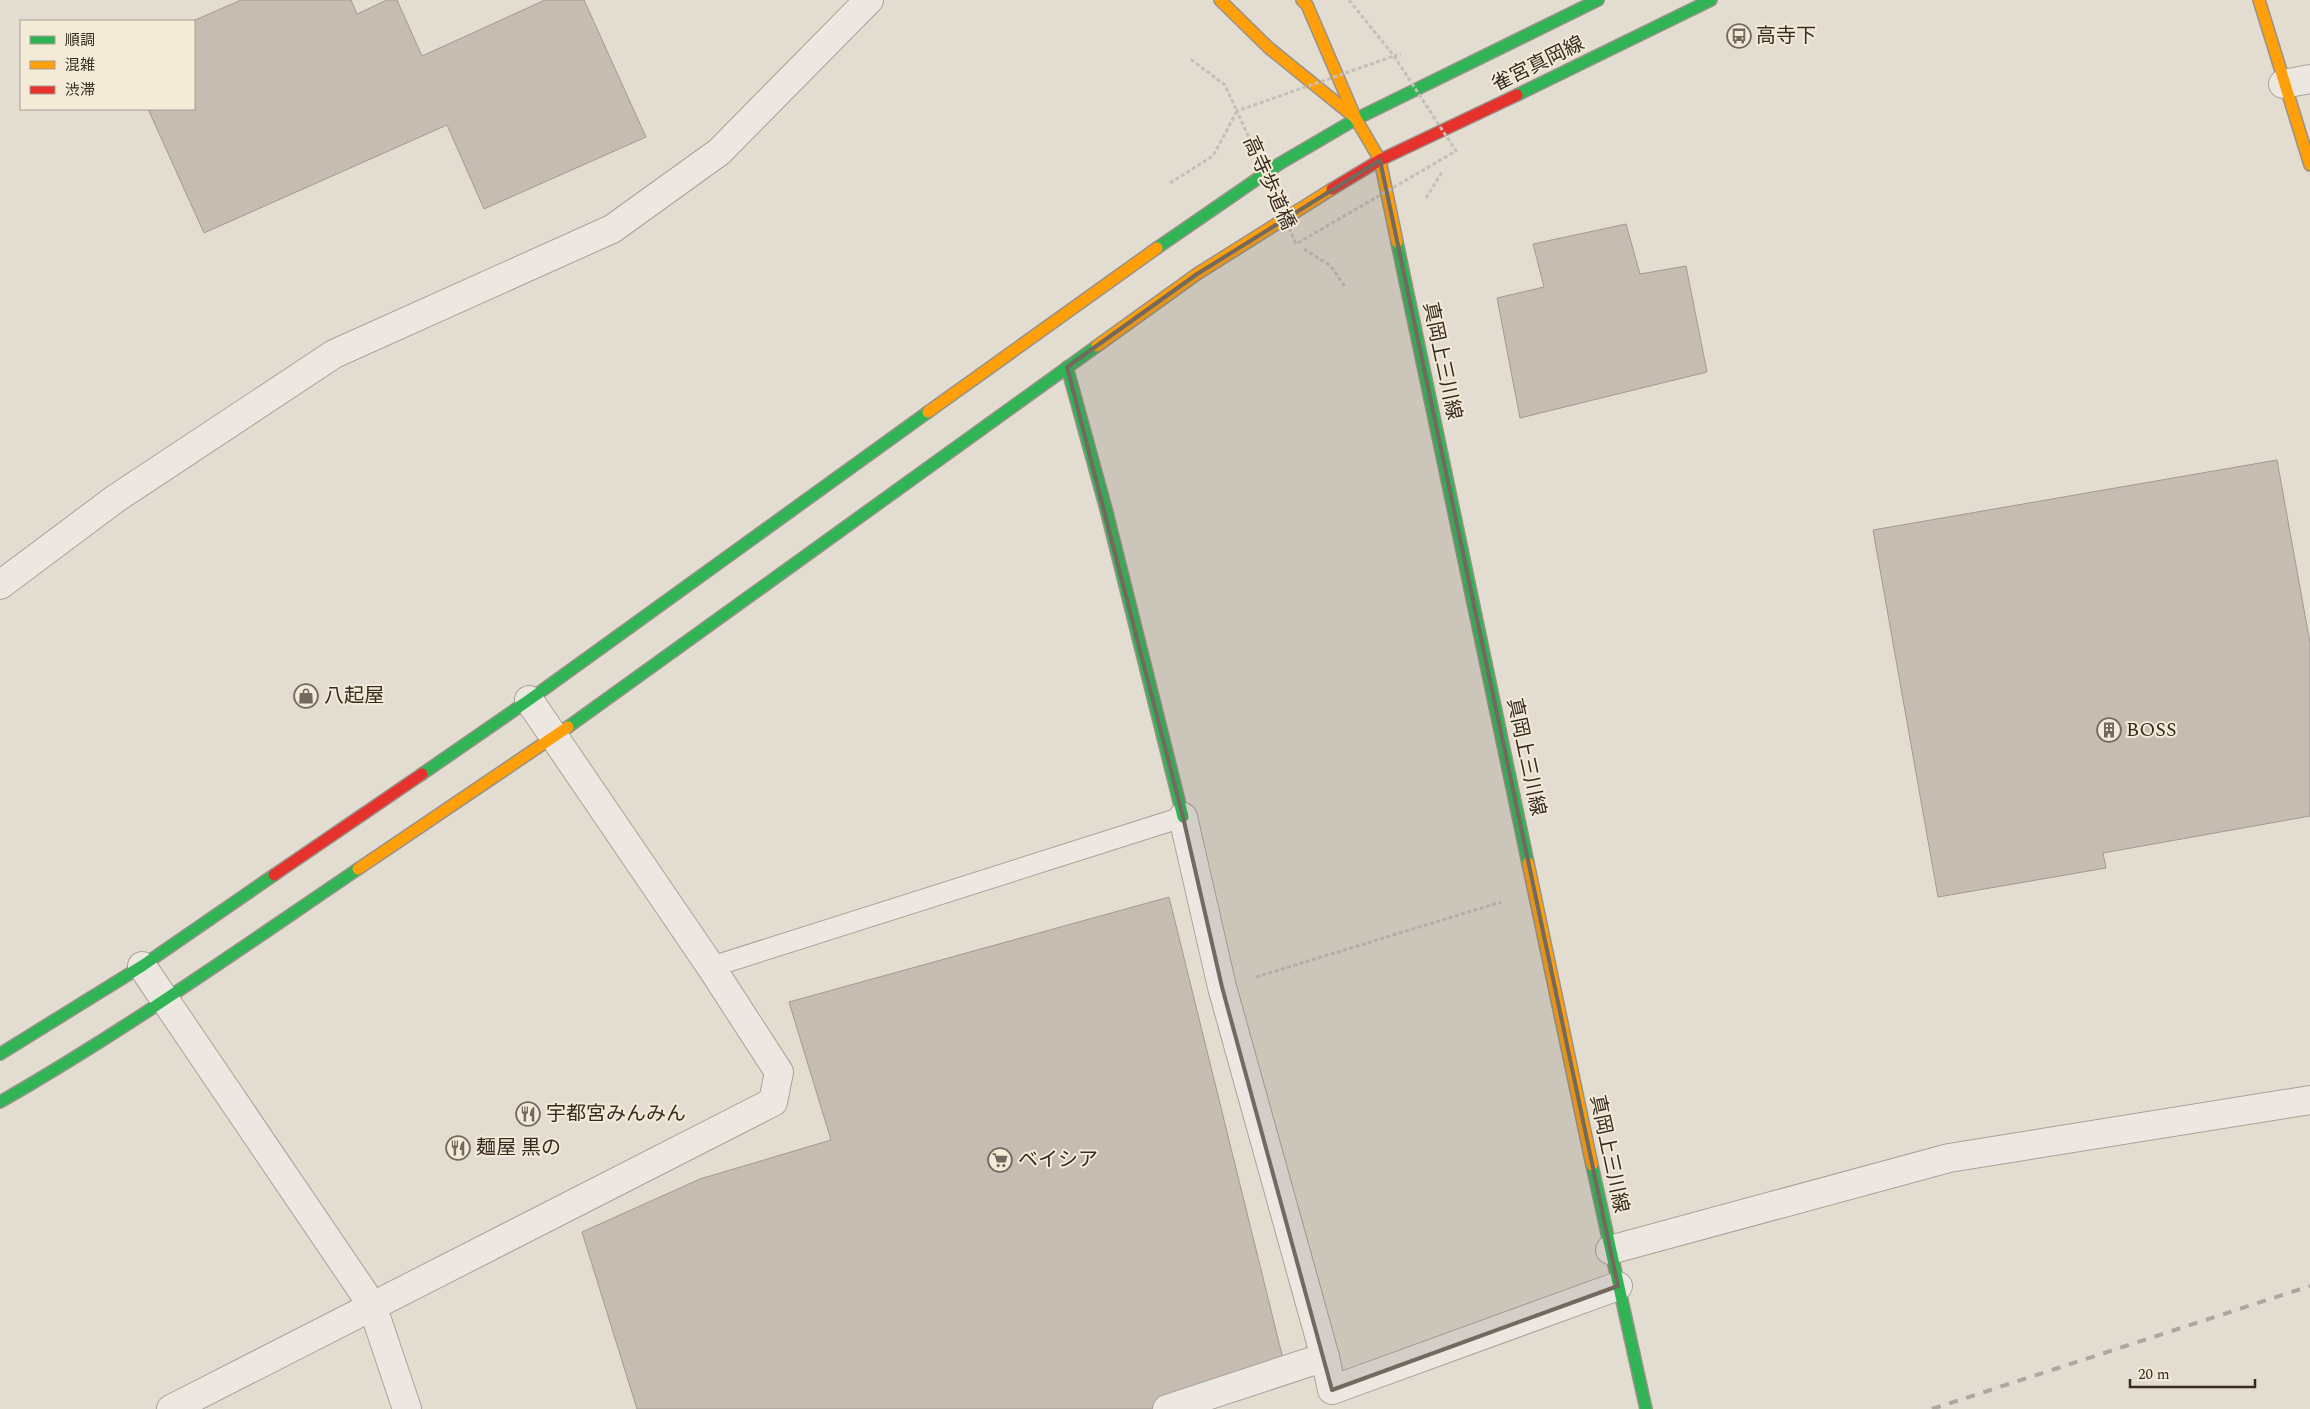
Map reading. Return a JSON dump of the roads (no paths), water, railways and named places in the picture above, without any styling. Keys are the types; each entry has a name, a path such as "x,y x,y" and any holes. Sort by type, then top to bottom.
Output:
{"street":[{"path":"0,585 115,499 334,354 612,229 720,152 869,0"},
{"name":"真岡上三川線","path":"1220,0 1269,48 1356,119"},
{"name":"真岡上三川線","path":"1302,0 1307,5 1356,119 1380,160 1610,1250 1646,1409"},
{"name":"雀宮真岡線","path":"0,1054 142,966 529,700 1174,235 1279,164 1356,119 1598,0"},
{"name":"雀宮真岡線","path":"0,1102 56,1070 163,1001 554,737 1197,274 1295,211 1380,160 1657,28 1711,0"},
{"path":"2259,0 2310,165"},
{"path":"2284,84 2310,80"},
{"path":"1067,368 1106,509 1183,817 1222,987 1332,1390 1618,1286"},
{"path":"171,1409 773,1102 779,1072 711,967 529,700"},
{"path":"142,966 163,1001 372,1305 407,1409"},
{"path":"1610,1250 1949,1158 2310,1100"},
{"path":"1167,1409 1324,1357"}],"lane":[{"path":"711,967 1183,817"}],"railway":[{"path":"1932,1409 2310,1286"}],"place":[{"name":"高寺下","path":"1739,36"},
{"name":"八起屋","path":"306,696"},
{"name":"BOSS","path":"2109,730"},
{"name":"宇都宮みんみん","path":"528,1114"},
{"name":"麺屋 黒の","path":"458,1148"},
{"name":"ベイシア","path":"1000,1160"}]}
